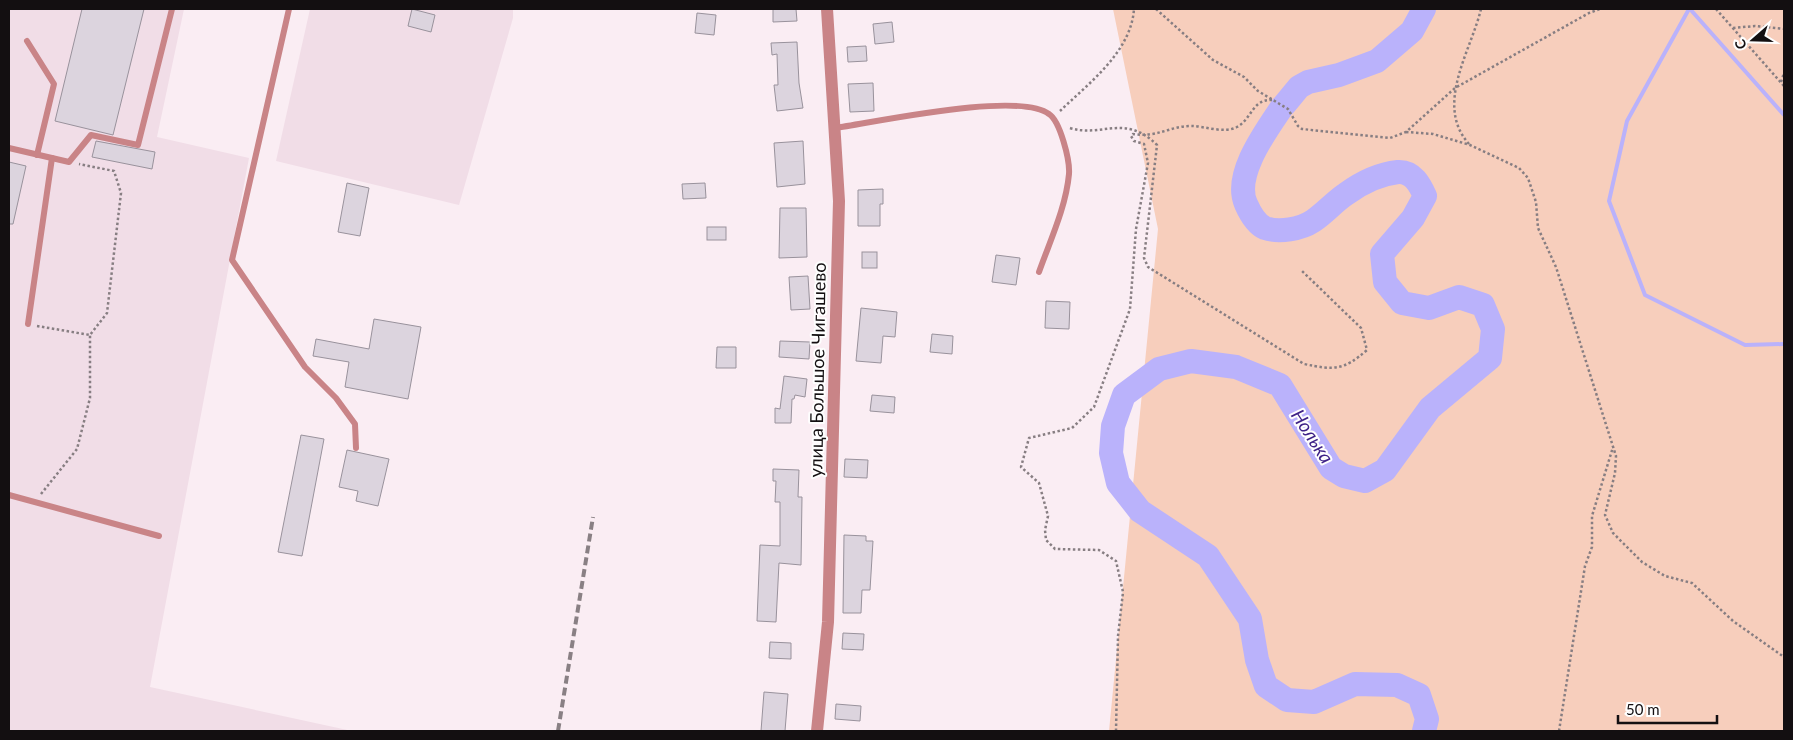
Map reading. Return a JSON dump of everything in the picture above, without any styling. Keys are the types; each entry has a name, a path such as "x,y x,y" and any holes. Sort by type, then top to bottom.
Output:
{"street":[{"name":"улица Большое Чигашево","path":"817,731 828,622 839,201 827,9"}],"lane":[{"path":"9,148 69,162 91,135 138,145 172,9"},
{"path":"289,9 232,260 305,367 336,398 354,424 356,448"},
{"path":"27,41 54,84 37,155"},
{"path":"835,128 968,107 1018,105 1047,112 1054,117 1059,128 1069,173 1062,205 1039,272"},
{"path":"28,324 52,158"},
{"path":"9,495 159,536"}],"path":[{"path":"1134,9 1134,20 1114,59 1054,117 1071,130 1122,128 1147,135 1157,145 1144,258 1148,267 1304,364 1332,369 1354,362 1367,350 1361,328 1301,270"},
{"path":"1156,9 1213,60 1244,77 1258,91 1288,109 1298,126 1302,129 1390,138 1406,132 1454,88 1589,12 1600,9"},
{"path":"1470,145 1460,134 1456,117 1454,88 1481,9"},
{"path":"1716,9 1784,86"},
{"path":"1733,28 1755,26 1784,29"},
{"path":"1780,82 1784,73"},
{"path":"1116,731 1118,636 1123,592 1116,560 1099,550 1055,549 1046,540 1045,530 1048,516 1040,483 1021,467 1029,438 1072,428 1094,407 1130,309 1136,230 1148,164 1144,144 1134,141 1131,136 1133,134 1147,135 1190,126 1229,130 1243,122 1255,105 1265,100 1272,100"},
{"path":"1406,132 1433,134 1470,145 1518,168 1528,178 1536,202 1538,228 1556,267 1614,446 1616,456 1615,473 1605,515 1613,533 1642,562 1665,576 1692,583 1733,621 1784,657"},
{"path":"36,502 77,449 90,398 90,335 107,313 122,193 114,171 69,162"},
{"path":"28,324 90,335"},
{"path":"1559,731 1585,566 1592,547 1592,516 1614,446"}],"shaded area":[{"path":"9,9 184,9 157,137 249,158 150,687 352,731 9,731"},
{"path":"310,9 513,9 513,18 459,205 276,161"},
{"path":"1113,9 1784,9 1784,731 1109,731 1158,229"}],"building":[{"path":"82,9 144,9 113,135 55,121"},
{"path":"412,9 435,15 431,32 408,26"},
{"path":"773,9 796,9 797,21 773,22"},
{"path":"697,13 716,15 714,35 695,33"},
{"path":"892,22 894,42 875,44 873,24"},
{"path":"797,42 799,83 803,108 777,111 774,85 778,85 777,54 772,55 771,43"},
{"path":"866,46 867,61 848,62 847,47"},
{"path":"873,83 874,111 850,112 848,84"},
{"path":"96,141 155,152 152,169 92,157"},
{"path":"803,141 805,184 777,187 774,143"},
{"path":"9,162 26,166 13,224 9,224"},
{"path":"347,183 369,188 360,236 338,232"},
{"path":"705,183 706,198 683,199 682,184"},
{"path":"883,189 883,204 880,204 880,226 858,226 858,190"},
{"path":"780,208 806,208 807,257 779,258"},
{"path":"707,227 726,227 726,240 707,240"},
{"path":"862,252 877,252 877,268 862,268"},
{"path":"996,255 1020,258 1016,285 992,282"},
{"path":"808,276 810,309 791,310 789,277"},
{"path":"1046,301 1070,302 1069,329 1045,328"},
{"path":"861,308 897,312 895,337 883,336 881,363 856,361"},
{"path":"374,319 421,327 408,399 345,387 349,362 313,356 316,339 369,349"},
{"path":"932,334 953,336 952,354 930,352"},
{"path":"780,341 810,342 809,359 779,357"},
{"path":"717,347 736,347 736,368 716,368"},
{"path":"784,376 807,379 805,397 795,395 794,399 792,399 791,423 775,423 775,408 780,409"},
{"path":"872,395 895,397 894,413 870,411"},
{"path":"301,435 324,439 302,556 278,552"},
{"path":"347,450 389,459 378,506 356,501 358,491 339,487"},
{"path":"845,459 868,460 867,478 844,477"},
{"path":"773,469 799,470 798,497 802,497 801,565 779,563 776,622 757,621 760,545 780,546 780,502 775,502 776,481 773,481"},
{"path":"844,535 866,536 866,541 873,541 870,590 862,590 861,613 843,613"},
{"path":"843,633 864,634 863,650 842,649"},
{"path":"770,642 791,643 791,659 769,658"},
{"path":"764,692 788,694 785,731 761,731"},
{"path":"836,704 861,706 860,721 835,719"}],"waterway":[{"name":"Нолька","path":"1285,104 1299,87 1308,82 1339,75 1377,61 1412,31 1424,9"},
{"path":"1689,9 1627,121 1609,201 1645,295 1745,345 1784,344"},
{"path":"1690,9 1784,115"},
{"name":"Нолька","path":"1282,107 1253,154 1244,180 1243,192 1246,204 1256,221 1265,228 1271,229 1283,230 1302,226 1322,215 1342,197 1364,183 1391,173 1403,172 1412,176 1425,196 1413,218 1382,254 1385,282 1402,303 1429,308 1459,297 1483,305 1493,329 1490,358 1430,408 1385,470 1365,481 1344,476 1331,468 1280,385 1236,367 1191,361 1159,369 1124,395 1113,426 1111,453 1118,483 1140,511 1208,556 1250,619 1257,660 1266,686 1287,700 1314,702 1355,684 1397,685 1419,695 1427,719 1424,731"}],"railway":[{"path":"558,731 593,517"}]}
